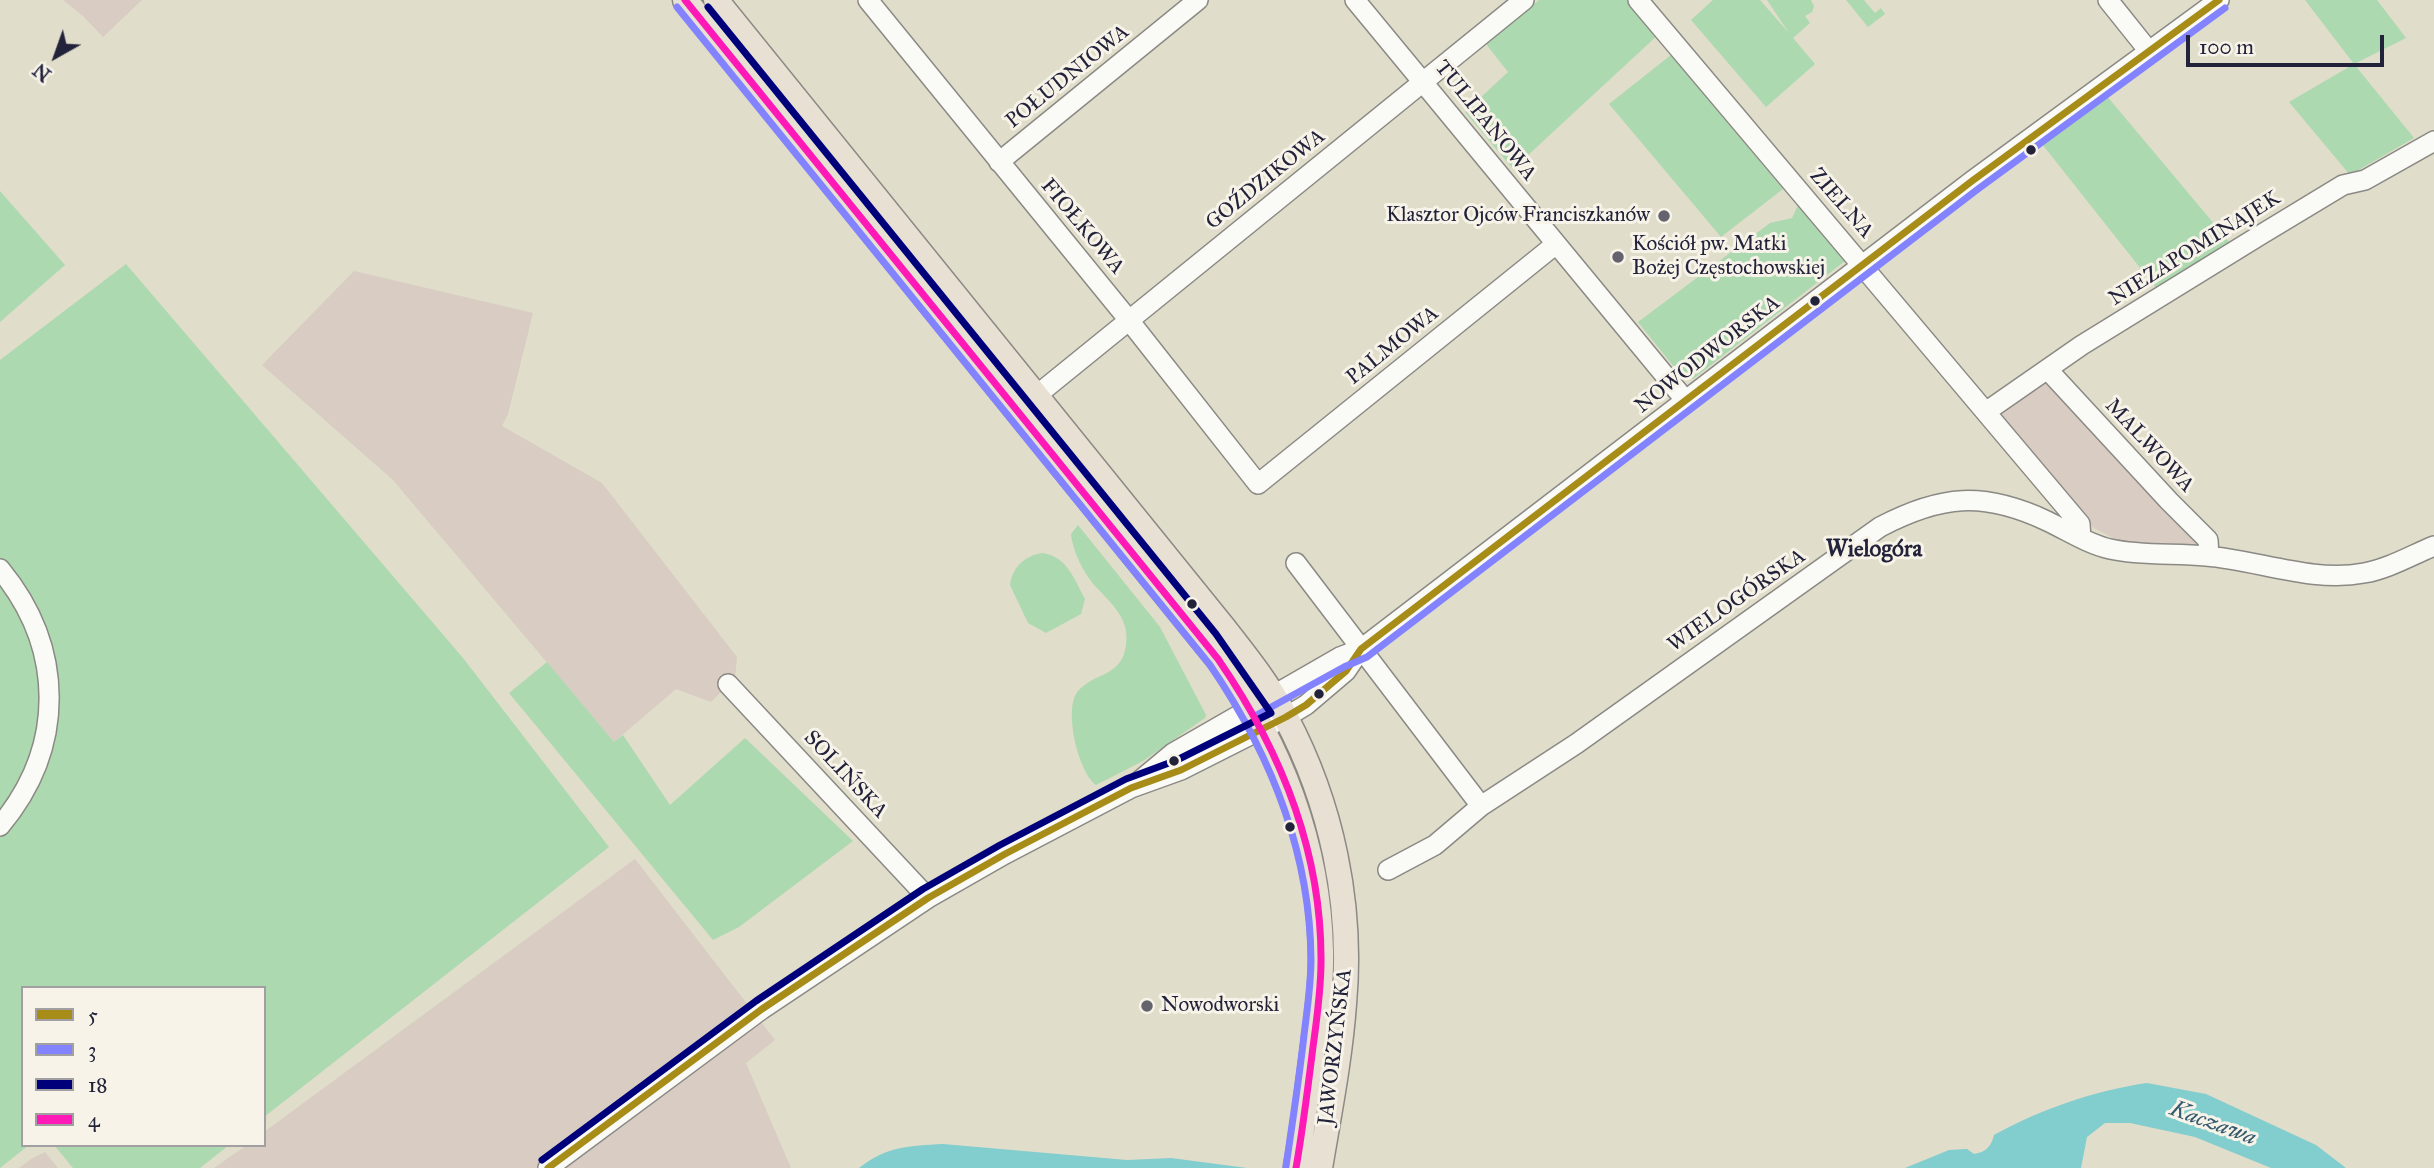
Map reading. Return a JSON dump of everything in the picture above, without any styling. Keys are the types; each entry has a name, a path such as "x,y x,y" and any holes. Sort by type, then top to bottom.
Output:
{"main road":[{"name":"JAWORZYŃSKA","path":"685,0 1218,659 1256,718 1279,762 1293,800 1308,851 1318,901 1321,953 1309,1162"},
{"name":"JAWORZYŃSKA","path":"716,0 1224,628 1286,717 1324,806 1336,854 1344,907 1345,1002 1309,1162"}],"street":[{"name":"POŁUDNIOWA","path":"999,162 1199,0"},
{"name":"TULIPANOWA","path":"1355,0 1686,401"},
{"name":"GOŹDZIKOWA","path":"1037,395 1524,0"},
{"name":"ZIELNA","path":"1638,0 1987,411 2080,524 2081,538"},
{"path":"2108,0 2148,50"},
{"name":"NOWODWORSKA","path":"1256,718 1273,695 1339,657 1361,649 1863,265 2148,50 2219,0"},
{"name":"FIOŁKOWA","path":"874,2 1258,484"},
{"name":"NIEZAPOMINAJEK","path":"1987,411 2082,345 2343,184 2365,180 2434,141"},
{"name":"PALMOWA","path":"1258,484 1556,244"},
{"name":"MALWOWA","path":"2048,370 2208,540 2209,556"},
{"name":"WIELOGÓRSKA","path":"1388,870 1435,845 1481,806 1576,744 1880,527 1935,503 1960,500 1994,502 2021,509 2081,538 2112,549 2209,556 2331,576 2366,573 2434,546"},
{"path":"1296,563 1481,806"},
{"path":"0,569 25,602 37,627 45,650 49,705 43,748 35,772 24,793 0,826"},
{"name":"NOWODWORSKA","path":"548,1168 762,1009 929,898 1005,854 1131,788 1173,753 1256,718 1286,717 1306,705 1346,671 1361,649"},
{"name":"SOLIŃSKA","path":"728,684 929,898"}],"shaded area":[{"path":"63,0 142,0 103,37"},
{"path":"354,271 533,313 508,414 502,426 602,483 737,657 735,678 711,702 676,689 614,742 393,480 262,365"},
{"path":"2047,378 2200,540 2201,551 2117,540 2094,528 1998,411"},
{"path":"635,859 775,1040 746,1063 791,1168 214,1168 244,1147 266,1147 266,1131"},
{"path":"45,1152 58,1168 19,1168 31,1159"}],"green space":[{"path":"1539,0 1629,0 1659,34 1513,169 1465,112 1508,72 1486,44"},
{"path":"1713,0 1760,0 1789,33 1767,0 1811,0 1814,6 1812,12 1805,16 1810,23 1793,38 1815,64 1766,107 1691,20"},
{"path":"1846,0 1864,0 1875,13 1881,8 1885,14 1868,27"},
{"path":"2305,0 2377,0 2406,38 2354,64"},
{"path":"1671,55 1783,189 1721,237 1609,104"},
{"path":"2354,64 2414,138 2350,175 2289,102"},
{"path":"2106,95 2231,244 2156,288 2042,144"},
{"path":"0,191 65,265 0,322"},
{"path":"1799,203 1840,246 1845,261 1693,379 1682,377 1638,322 1770,223 1792,218"},
{"path":"126,264 463,658 609,847 266,1115 266,986 21,986 21,1147 26,1147 0,1168 0,360"},
{"path":"1078,525 1160,627 1206,715 1143,761 1096,785 1089,778 1078,754 1072,725 1074,699 1085,685 1114,669 1123,655 1127,636 1119,613 1083,569 1071,534"},
{"path":"1042,553 1051,555 1064,564 1085,599 1081,614 1046,633 1028,623 1010,585 1013,573 1020,564"},
{"path":"547,662 614,742 623,735 670,805 745,738 853,841 739,927 713,940 509,693"},
{"path":"56,1147 226,1147 200,1168 73,1168"}],"water":[{"name":"Kaczawa","path":"2147,1083 2206,1094 2316,1145 2346,1168 2271,1168 2195,1137 2130,1123 2105,1123 2087,1137 2081,1168 1905,1168 1949,1150 1967,1149 1974,1154 1982,1152 1990,1146 1994,1135 2049,1109 2088,1096"},
{"path":"943,1144 1127,1160 1171,1158 1247,1168 859,1168 889,1151"}],"transit line":[{"name":"4","path":"685,0 1218,659 1260,729 1278,765 1305,841 1314,880 1319,921 1320,994 1296,1168"},
{"name":"5","path":"548,1168 762,1009 928,898 1131,788 1181,770 1306,705 1346,671 1361,649 1972,181 2219,0"},
{"name":"3","path":"677,7 1210,665 1251,733 1283,804 1303,880 1309,919 1309,991 1286,1166"},
{"name":"18","path":"542,1160 756,1001 923,889 1126,779 1177,760 1271,713 1216,634 708,7"},
{"name":"3","path":"1255,716 1367,657 1978,189 2225,8"}],"place":[{"name":"Klasztor Ojców Franciszkanów","path":"1664,216"},
{"name":"Kościół pw. Matki Bożej Częstochowskiej","path":"1618,257"},
{"name":"Nowodworski","path":"1147,1006"}],"district":[{"name":"Wielogóra","path":"1874,550"}]}
